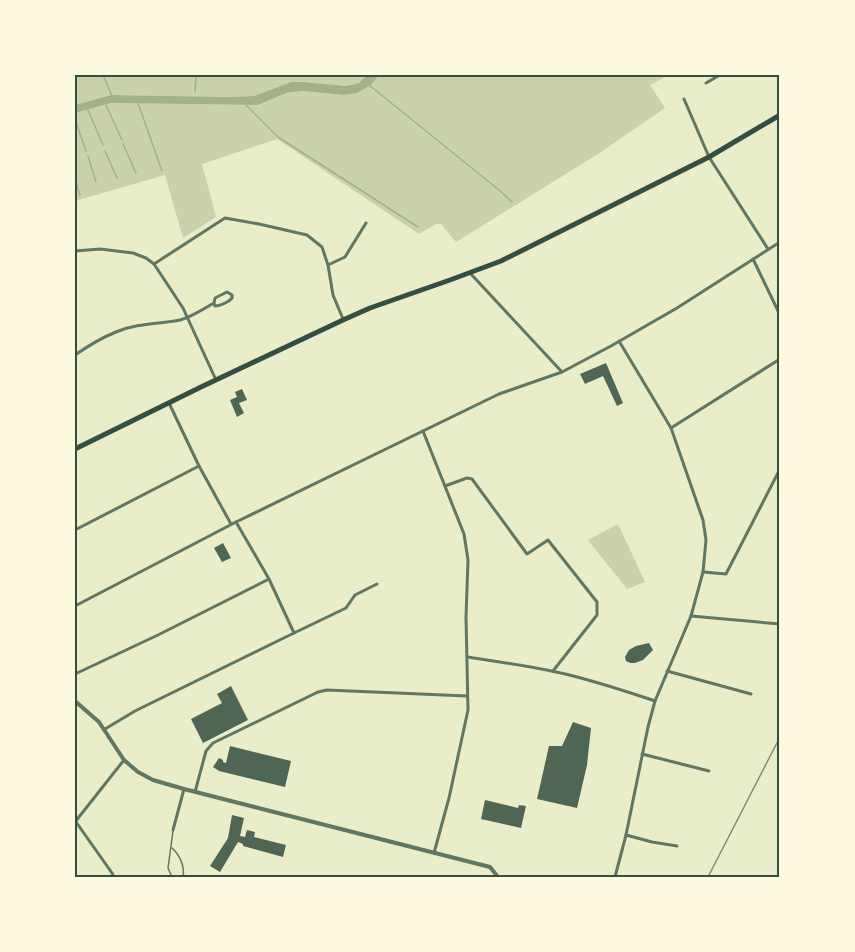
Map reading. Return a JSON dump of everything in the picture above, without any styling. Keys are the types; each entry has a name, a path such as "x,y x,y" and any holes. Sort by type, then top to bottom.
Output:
{"main road":[{"path":"75,449 370,308 501,261 709,157 780,115"}],"street":[{"path":"706,83 720,75"},
{"path":"684,99 709,157 768,249"},
{"path":"154,264 225,218 307,235 322,247 328,265 333,295 343,320"},
{"path":"328,265 345,257 366,223"},
{"path":"75,606 236,522 423,430 499,394 562,372 677,308 780,242"},
{"path":"75,251 100,249 133,253 154,264 183,308 216,380"},
{"path":"753,259 780,315"},
{"path":"470,273 562,372"},
{"path":"75,355 117,331 148,323 187,318 214,303 215,298 227,292 232,295 231,301 218,306 214,303"},
{"path":"615,877 655,701 691,616 703,572 706,540 703,520 671,428 619,341"},
{"path":"671,428 780,359"},
{"path":"169,403 231,525"},
{"path":"423,430 464,534 468,560 467,718 434,853"},
{"path":"75,530 200,466"},
{"path":"703,572 726,574 780,469"},
{"path":"445,486 467,478 472,479 527,554 548,540 597,602 597,615 553,671"},
{"path":"236,522 269,579 294,633"},
{"path":"75,674 269,579"},
{"path":"105,729 135,711 346,608 355,595 377,584"},
{"path":"691,616 780,624"},
{"path":"467,657 553,671 614,687 655,701"},
{"path":"667,671 751,694"},
{"path":"195,792 206,751 213,743 318,692 327,690 467,696"},
{"path":"75,701 105,729 124,760 138,772 153,780 490,867 498,877"},
{"path":"642,754 709,771"},
{"path":"114,877 76,822 124,760"},
{"path":"173,830 184,789"},
{"path":"626,835 677,846"}],"lane":[{"path":"172,877 168,868 173,830"},
{"path":"171,848 184,867 183,877"}],"shaded area":[{"path":"75,75 367,75 359,83 346,86 291,82 254,96 112,95 75,105"},
{"path":"367,75 379,75 371,85 357,93 343,95 302,91 287,93 258,105 111,103 75,113 75,105 111,95 254,96 291,82 346,86 359,83"},
{"path":"379,75 669,75 650,85 665,108 598,154 456,242 441,224 436,224 419,234 277,139 202,164 216,217 183,238 165,175 75,201 75,113 111,103 258,105 288,93 302,91 343,95 371,85"},
{"path":"618,524 645,582 627,589 588,540"}],"building":[{"path":"606,363 623,403 617,406 603,376 585,384 580,374"},
{"path":"242,389 247,400 239,403 244,413 237,417 230,400 237,397 235,392"},
{"path":"223,543 231,558 222,562 214,548"},
{"path":"649,643 653,650 643,660 635,663 626,661 625,657 629,650"},
{"path":"231,686 248,720 203,743 191,719 222,703 217,694"},
{"path":"573,722 591,728 587,765 577,808 537,799 549,746 562,746"},
{"path":"230,746 291,761 285,787 219,771 213,767 219,758 226,763"},
{"path":"485,800 518,808 519,805 526,806 521,828 481,819"},
{"path":"232,815 244,818 240,836 245,837 247,830 255,832 254,837 286,845 283,857 243,846 238,842 220,872 210,866 228,838"}],"waterway":[{"path":"103,75 112,96"},
{"path":"195,92 196,75"},
{"path":"369,85 512,202"},
{"path":"138,103 162,171"},
{"path":"106,105 122,140"},
{"path":"246,105 278,137 418,227"},
{"path":"88,110 103,145"},
{"path":"75,119 86,151"},
{"path":"123,144 136,173"},
{"path":"105,151 117,178"},
{"path":"88,156 96,182"},
{"path":"75,179 80,195"}],"railway":[{"path":"708,877 780,737"}]}
